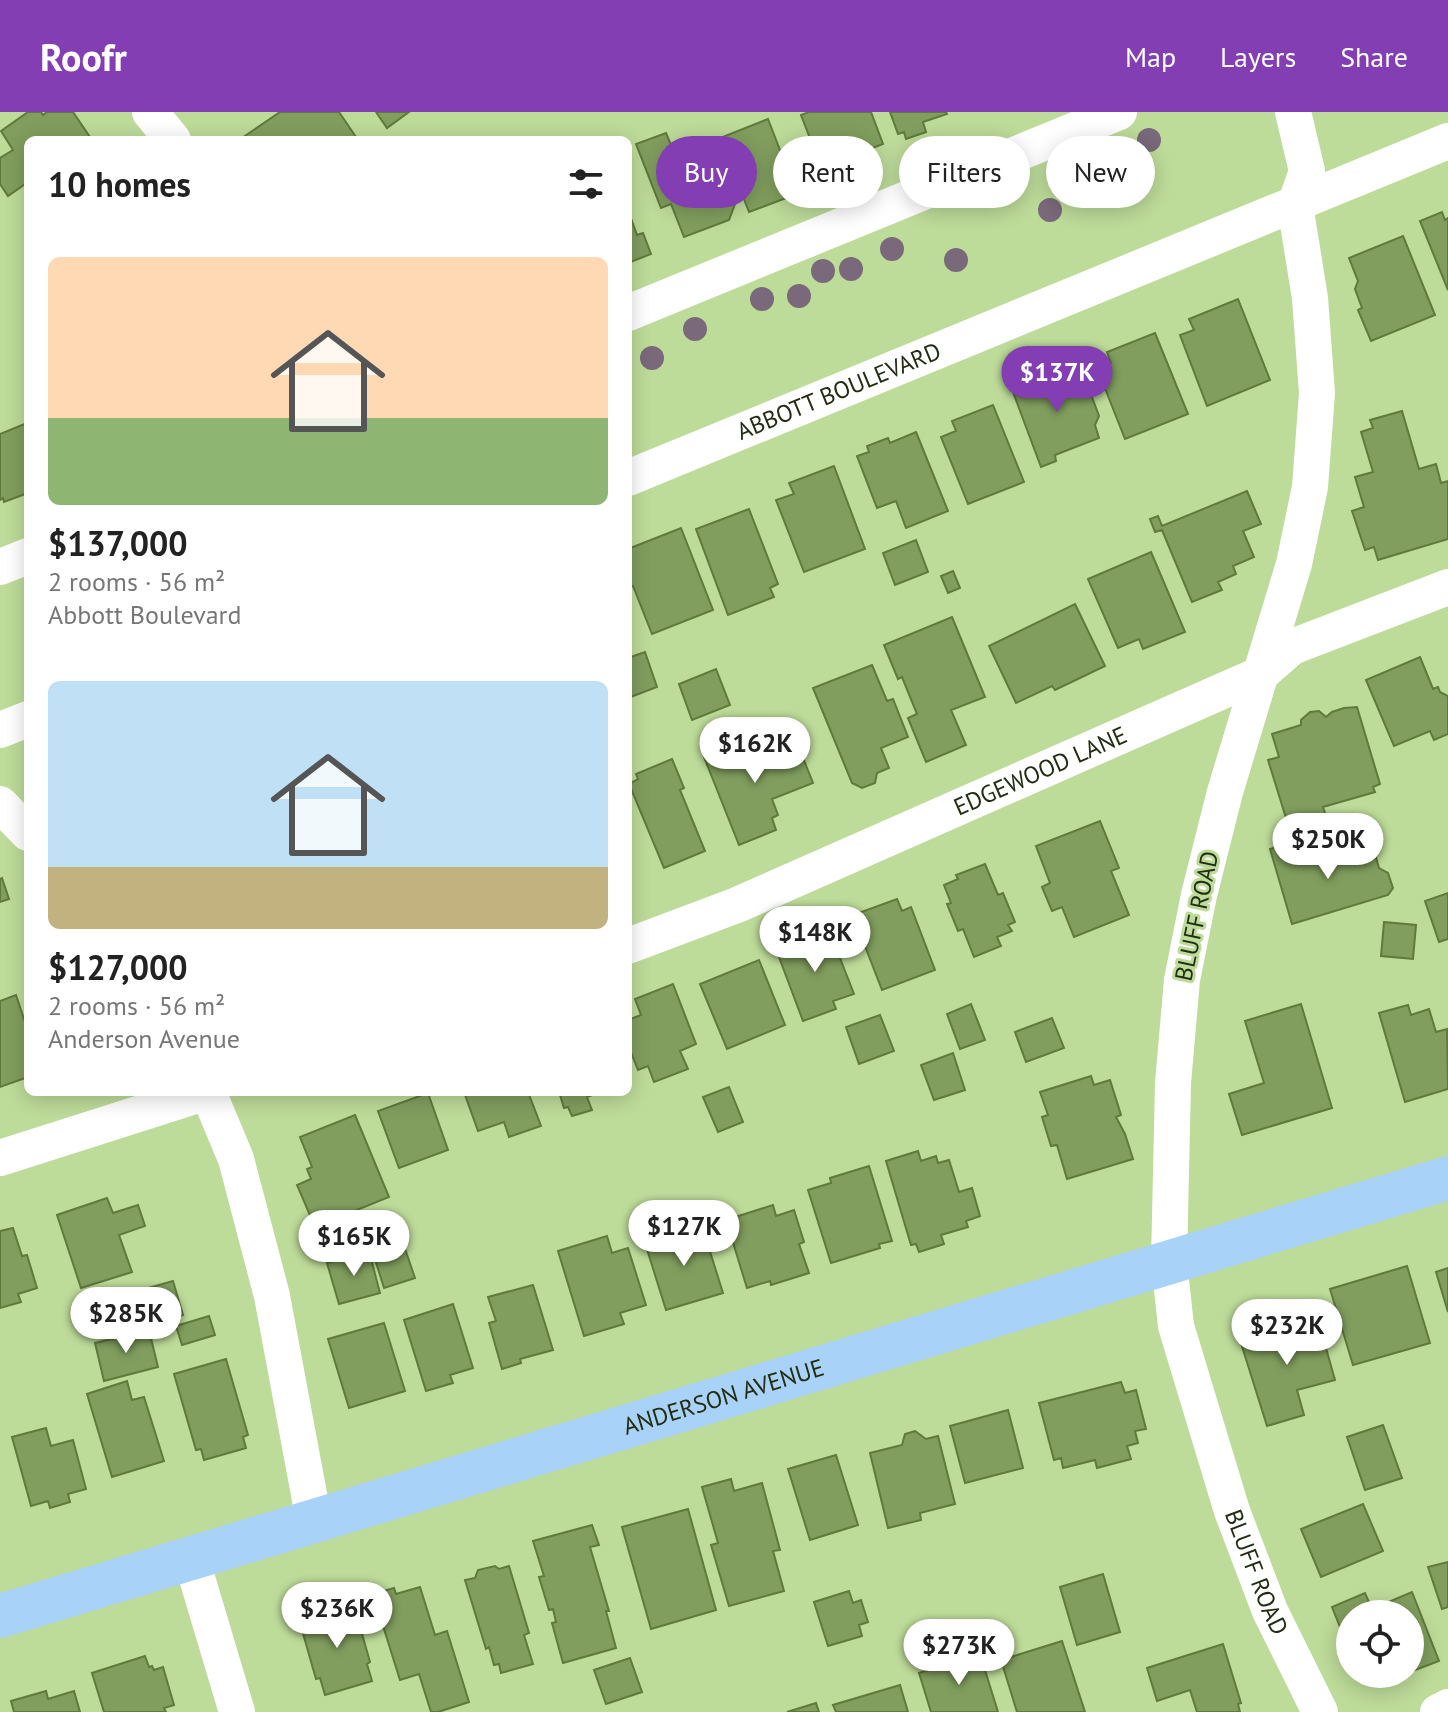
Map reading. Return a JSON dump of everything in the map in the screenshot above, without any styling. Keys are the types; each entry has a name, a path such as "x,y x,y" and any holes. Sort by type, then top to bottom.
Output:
{"main road":[{"name":"ANDERSON AVENUE","path":"0,1616 1448,1178"}],"street":[{"path":"150,112 170,136"},
{"path":"632,311 1119,112"},
{"name":"BLUFF ROAD","path":"1293,112 1307,171 1295,205 1310,298 1317,393 1311,471 1294,564 1225,792 1182,980 1173,1083 1169,1262 1176,1326 1232,1511 1270,1611 1320,1712"},
{"name":"ABBOTT BOULEVARD","path":"632,476 1448,141"},
{"path":"0,567 24,558"},
{"name":"EDGEWOOD LANE","path":"632,944 737,905 1261,674 1292,647 1448,587"},
{"path":"0,730 24,721"},
{"path":"0,804 24,829"},
{"path":"0,1158 194,1096"},
{"path":"209,1096 236,1159 272,1296 314,1521"},
{"path":"191,1558 237,1712"},
{"path":"1438,1712 1448,1707"}],"building":[{"path":"28,112 41,112 43,115 47,112 73,112 89,136 24,136 24,185 8,196 0,184 0,158 13,150 1,131"},
{"path":"280,112 339,112 355,136 245,136"},
{"path":"376,112 409,112 387,128"},
{"path":"809,112 871,112 880,136 809,136 801,115"},
{"path":"890,112 947,114 923,122 926,132 915,136 905,136 904,132 898,134"},
{"path":"768,119 775,136 773,203 749,212 747,208 757,208 757,136 725,136"},
{"path":"656,137 656,195 636,144"},
{"path":"673,208 734,208 729,220 684,237"},
{"path":"1442,212 1445,220 1448,218 1448,290 1420,221"},
{"path":"632,221 637,235 643,233 651,254 632,261"},
{"path":"1403,236 1435,315 1371,341 1358,310 1362,308 1355,289 1358,281 1349,258"},
{"path":"1238,299 1270,380 1207,406 1180,335 1194,330 1189,319"},
{"path":"1155,333 1188,414 1125,439 1097,368 1111,363 1107,352"},
{"path":"1071,365 1082,393 1092,397 1099,416 1095,425 1099,438 1055,455 1056,461 1041,467 1013,392 1038,382 1036,378"},
{"path":"993,405 1024,482 968,504 941,437 956,431 952,421"},
{"path":"1402,411 1419,469 1436,464 1441,483 1448,481 1448,539 1378,560 1374,547 1365,550 1352,511 1364,507 1355,477 1373,472 1361,432 1373,428 1370,420"},
{"path":"24,424 24,494 4,502 3,498 0,500 0,434"},
{"path":"916,432 948,511 906,528 896,501 877,508 857,456 869,452 867,446 888,438 890,443"},
{"path":"834,466 865,549 804,572 776,500 794,494 789,483"},
{"path":"1247,491 1261,524 1243,531 1254,557 1233,566 1236,574 1218,582 1222,590 1192,602 1162,530 1155,532 1150,519 1158,516 1162,526"},
{"path":"749,509 778,584 770,588 774,597 728,615 696,529"},
{"path":"681,528 713,610 652,634 632,586 632,547"},
{"path":"916,540 928,572 895,585 883,553"},
{"path":"1151,552 1185,632 1143,649 1139,639 1118,648 1088,579"},
{"path":"953,571 960,588 948,593 941,576"},
{"path":"1075,604 1105,666 1055,690 1052,686 1016,703 989,646"},
{"path":"952,617 985,697 951,710 966,745 926,762 908,718 917,714 902,677 898,679 884,645"},
{"path":"645,652 657,687 632,696 632,657"},
{"path":"1420,657 1433,689 1438,687 1448,696 1448,734 1434,740 1430,731 1394,746 1366,680"},
{"path":"872,665 887,701 893,699 908,737 881,748 889,768 877,773 875,783 862,788 852,783 813,688"},
{"path":"716,669 730,705 692,720 679,684"},
{"path":"1357,707 1380,784 1373,787 1375,792 1323,807 1327,819 1290,831 1268,760 1279,757 1272,734 1301,725 1301,720 1310,712 1319,711 1326,717 1344,708"},
{"path":"741,735 747,752 741,754 745,763 797,743 813,783 772,799 778,815 772,818 776,830 739,845 704,757 722,750 720,743"},
{"path":"672,759 684,788 680,790 705,851 664,868 632,791 632,782 638,779 636,774"},
{"path":"1100,821 1119,868 1111,871 1129,915 1074,937 1062,907 1052,911 1042,887 1050,883 1036,846"},
{"path":"1298,841 1304,863 1364,845 1367,857 1375,854 1379,868 1388,873 1393,888 1388,895 1292,924 1270,849"},
{"path":"985,864 998,895 1003,893 1015,922 1008,925 1012,931 997,937 1001,946 974,957 963,929 958,931 947,904 951,903 944,885 958,879 956,875"},
{"path":"0,879 9,899 0,902"},
{"path":"1448,893 1448,939 1439,942 1425,901"},
{"path":"897,899 902,911 911,907 935,970 882,990 853,915"},
{"path":"1384,922 1416,925 1413,959 1381,956"},
{"path":"829,930 854,994 833,1001 836,1009 803,1021 776,949"},
{"path":"759,960 785,1025 727,1049 700,984"},
{"path":"673,984 696,1044 680,1051 688,1069 654,1082 648,1066 638,1070 632,1055 632,1018 641,1015 635,999"},
{"path":"16,995 24,1019 24,1078 0,1087 0,1001"},
{"path":"971,1004 985,1040 960,1049 947,1014"},
{"path":"1301,1004 1332,1108 1242,1135 1229,1094 1264,1083 1245,1021"},
{"path":"1408,1005 1411,1015 1429,1009 1436,1032 1447,1029 1448,1089 1405,1102 1379,1013"},
{"path":"880,1015 894,1051 859,1064 846,1027"},
{"path":"1052,1018 1064,1048 1026,1062 1015,1032"},
{"path":"953,1053 965,1090 934,1100 921,1065"},
{"path":"1091,1076 1094,1085 1110,1080 1121,1115 1116,1117 1133,1159 1067,1179 1057,1145 1051,1146 1042,1117 1048,1115 1040,1092"},
{"path":"729,1087 743,1122 718,1132 703,1097"},
{"path":"420,1096 429,1096 448,1150 399,1168 378,1111"},
{"path":"465,1096 530,1096 541,1126 509,1137 504,1122 478,1131"},
{"path":"560,1096 590,1096 587,1097 592,1110 572,1116 568,1107 564,1108"},
{"path":"355,1115 389,1197 315,1227 297,1185 311,1179 307,1169 312,1167 300,1137"},
{"path":"918,1151 921,1161 936,1156 938,1163 949,1160 959,1192 972,1188 980,1216 966,1221 968,1227 941,1235 944,1244 919,1252 916,1244 911,1245 886,1161"},
{"path":"869,1166 892,1241 879,1244 880,1248 831,1263 808,1190 831,1183 830,1178"},
{"path":"107,1198 113,1213 138,1205 145,1226 119,1235 132,1272 81,1288 57,1215"},
{"path":"773,1205 776,1216 794,1210 804,1242 799,1244 809,1273 771,1285 770,1281 747,1288 726,1220"},
{"path":"702,1226 723,1293 666,1310 645,1243"},
{"path":"13,1228 22,1256 27,1255 37,1288 18,1294 21,1302 0,1308 0,1231"},
{"path":"607,1236 612,1253 628,1248 646,1305 620,1313 624,1324 584,1336 558,1251"},
{"path":"403,1243 415,1278 384,1288 373,1253"},
{"path":"369,1251 380,1293 339,1304 327,1263"},
{"path":"1407,1266 1430,1343 1353,1365 1330,1289"},
{"path":"1448,1268 1448,1312 1436,1272"},
{"path":"173,1281 183,1315 148,1325 138,1291"},
{"path":"533,1285 553,1350 520,1359 521,1363 502,1369 489,1323 496,1321 488,1297"},
{"path":"453,1304 473,1368 450,1375 453,1383 426,1391 404,1320"},
{"path":"209,1316 215,1335 182,1345 176,1326"},
{"path":"1317,1316 1335,1380 1297,1390 1304,1415 1267,1426 1240,1340"},
{"path":"384,1323 405,1391 349,1408 328,1339"},
{"path":"149,1330 158,1367 104,1381 95,1343"},
{"path":"226,1359 248,1435 243,1437 246,1448 204,1460 201,1449 196,1450 174,1374"},
{"path":"127,1381 132,1400 144,1397 164,1461 112,1477 87,1394"},
{"path":"1121,1382 1125,1393 1136,1390 1146,1429 1135,1431 1138,1443 1127,1446 1131,1459 1097,1468 1095,1460 1063,1468 1061,1458 1054,1460 1039,1403"},
{"path":"1008,1410 1023,1468 965,1483 950,1426"},
{"path":"1383,1425 1402,1478 1365,1490 1347,1437"},
{"path":"46,1428 51,1446 73,1440 86,1489 68,1494 70,1502 50,1508 48,1501 31,1506 12,1437"},
{"path":"915,1431 926,1439 938,1436 955,1504 920,1513 921,1520 888,1528 870,1453 902,1445 905,1434"},
{"path":"836,1455 858,1525 810,1540 788,1469"},
{"path":"731,1479 734,1491 762,1483 780,1550 773,1551 784,1591 729,1606 711,1545 718,1543 702,1487"},
{"path":"1363,1504 1383,1551 1321,1577 1301,1529"},
{"path":"688,1509 716,1610 651,1629 622,1527"},
{"path":"592,1525 599,1545 590,1547 609,1611 606,1611 616,1648 563,1663 552,1623 556,1622 553,1609 549,1610 539,1577 544,1576 533,1541"},
{"path":"1448,1562 1448,1607 1442,1609 1428,1567"},
{"path":"495,1566 499,1569 509,1566 529,1633 524,1635 533,1664 501,1673 499,1664 494,1665 489,1647 486,1649 465,1580 475,1578 478,1570"},
{"path":"1103,1574 1120,1632 1077,1645 1060,1587"},
{"path":"420,1587 435,1635 447,1631 469,1702 438,1712 431,1712 419,1674 400,1680 373,1594 394,1588 396,1594"},
{"path":"849,1591 853,1603 861,1600 868,1622 859,1625 862,1636 828,1646 814,1602"},
{"path":"1412,1592 1415,1600 1393,1600"},
{"path":"1365,1593 1368,1600 1348,1600"},
{"path":"345,1606 347,1611 355,1609 370,1662 367,1664 372,1681 325,1695 320,1678 316,1679 300,1623"},
{"path":"1424,1623 1439,1661 1424,1667"},
{"path":"1062,1641 1085,1712 1017,1712 1001,1660"},
{"path":"1223,1644 1241,1703 1238,1704 1240,1712 1197,1712 1190,1690 1157,1701 1147,1668"},
{"path":"980,1654 998,1712 931,1712 919,1673"},
{"path":"145,1656 149,1667 152,1666 154,1670 163,1667 174,1705 164,1708 166,1712 104,1712 92,1673"},
{"path":"630,1658 642,1692 606,1704 594,1670"},
{"path":"900,1685 908,1712 836,1712 833,1705"},
{"path":"46,1691 48,1699 74,1691 80,1712 14,1712 11,1701"},
{"path":"816,1703 819,1712 787,1712"}]}
